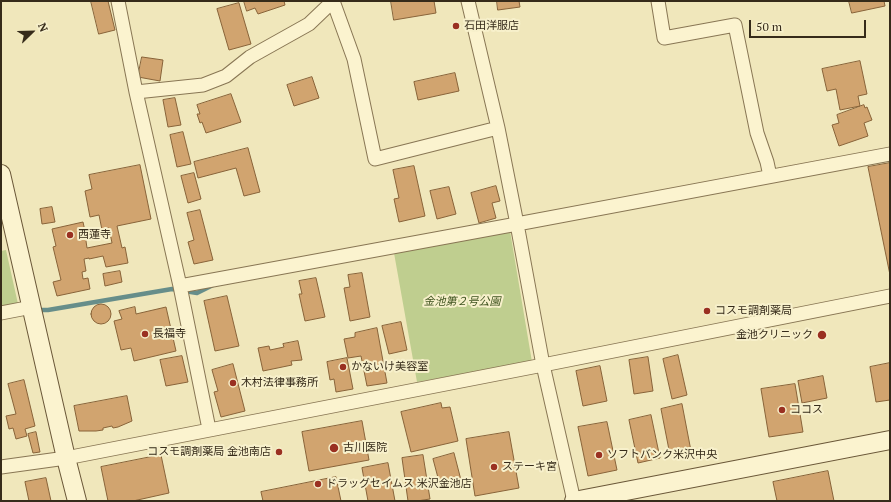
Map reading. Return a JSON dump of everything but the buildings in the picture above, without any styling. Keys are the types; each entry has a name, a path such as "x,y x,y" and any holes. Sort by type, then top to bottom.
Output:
{"street":[{"path":"118,1 136,92 180,286 209,429"},
{"path":"136,92 203,85 226,76 250,57 309,24 333,1 354,59 374,159 498,128"},
{"path":"468,1 498,128 542,365 574,501 890,440"},
{"path":"658,1 664,38 735,25 757,133 770,176"},
{"path":"180,286 890,154"},
{"path":"1,174 77,501"},
{"path":"1,467 66,458 890,296"},
{"path":"1,313 32,307"}],"green space":[{"name":"金池第２号公園","path":"510,231 532,362 417,382 394,253"},
{"path":"6,250 18,304 1,307 1,251"}],"waterway":[{"path":"36,310 48,310 172,289 197,293 213,285"}],"place":[{"name":"石田洋服店","path":"456,26"},
{"name":"西蓮寺","path":"70,235"},
{"name":"コスモ調剤薬局","path":"707,311"},
{"name":"長福寺","path":"145,334"},
{"name":"金池クリニック","path":"822,335"},
{"name":"かないけ美容室","path":"343,367"},
{"name":"木村法律事務所","path":"233,383"},
{"name":"ココス","path":"782,410"},
{"name":"古川医院","path":"334,448"},
{"name":"コスモ調剤薬局 金池南店","path":"279,452"},
{"name":"ソフトバンク米沢中央","path":"599,455"},
{"name":"ステーキ宮","path":"494,467"},
{"name":"ドラッグセイムス 米沢金池店","path":"318,484"}]}
